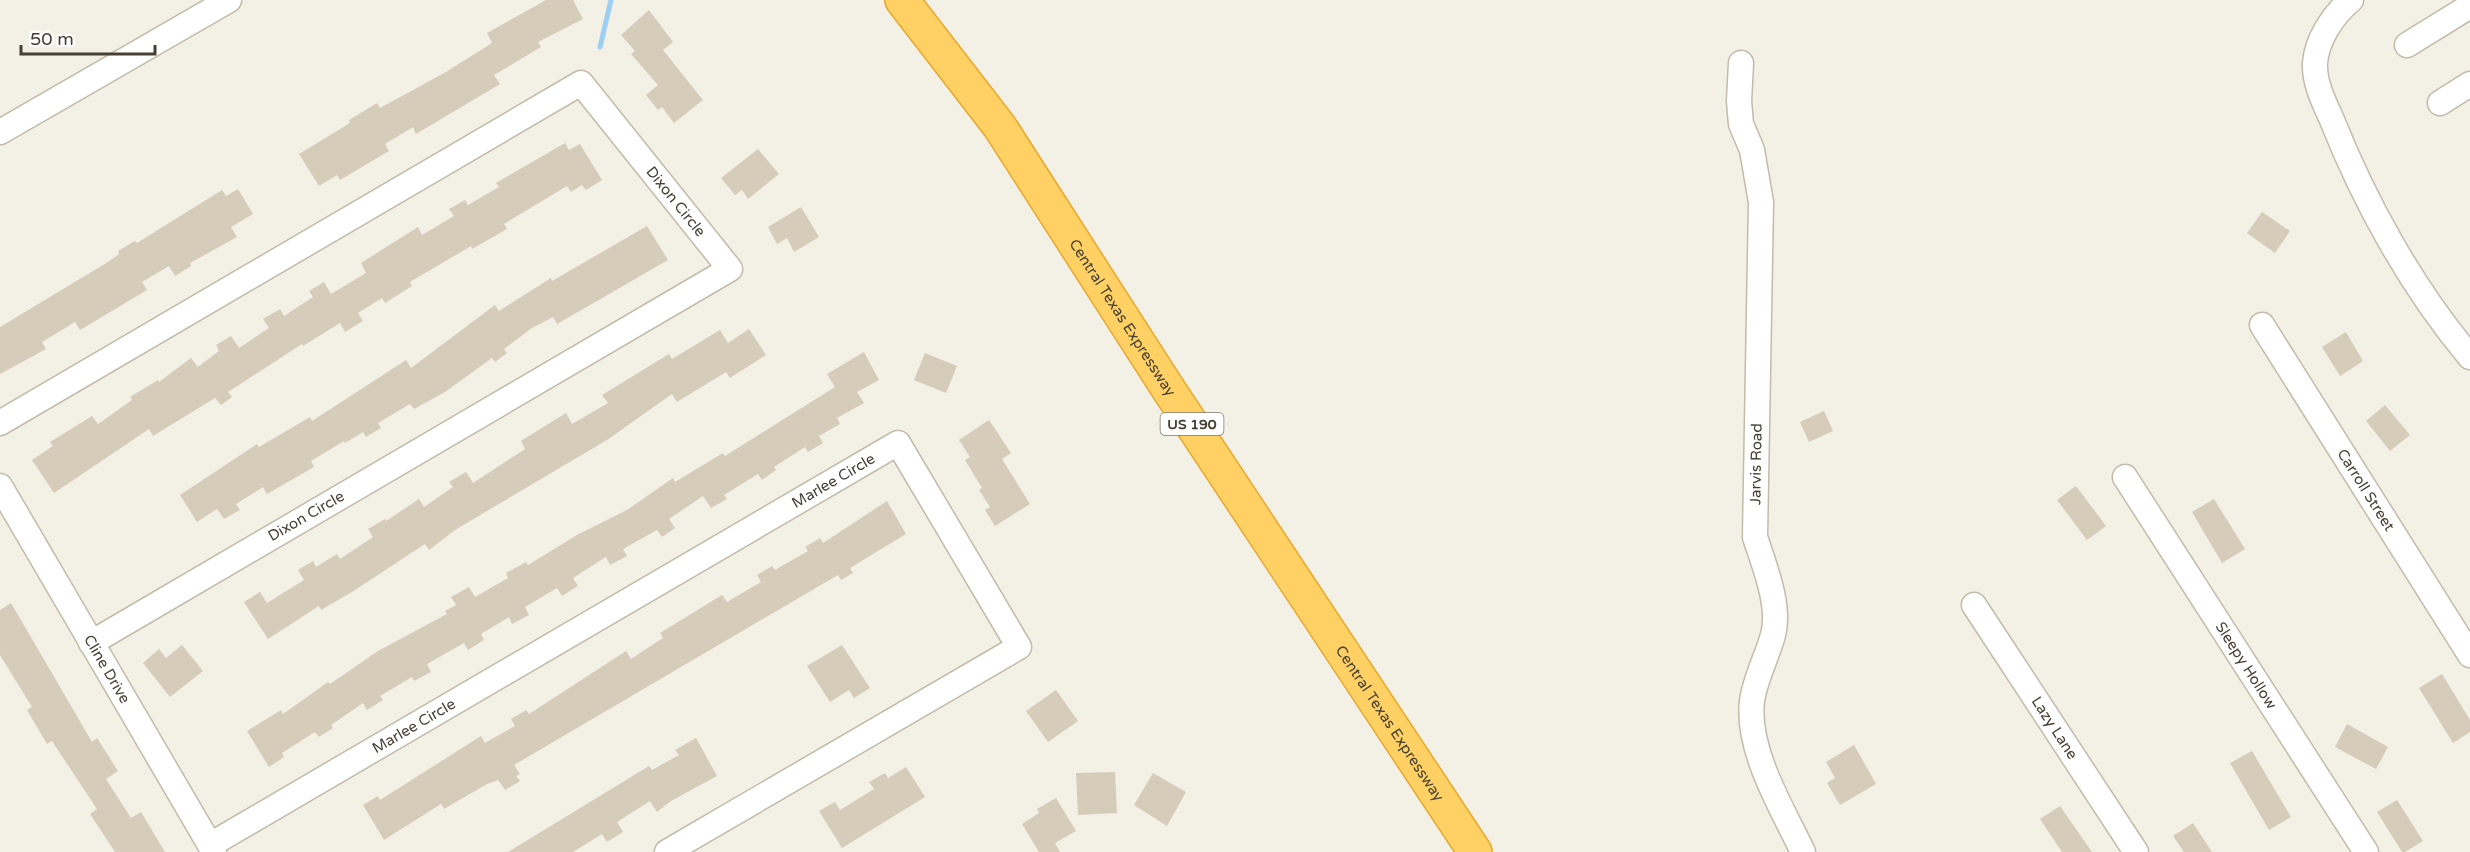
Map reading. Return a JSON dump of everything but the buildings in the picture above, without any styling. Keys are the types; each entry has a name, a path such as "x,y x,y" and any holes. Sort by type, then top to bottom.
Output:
{"highway":[{"name":"Central Texas Expressway","path":"902,0 970,86 1028,169 1167,387 1475,852"}],"street":[{"path":"0,132 202,7 229,0"},
{"path":"2351,0 2327,28 2319,47 2315,63 2317,82 2344,152 2393,244 2452,335 2470,357"},
{"path":"2407,45 2470,6"},
{"name":"Jarvis Road","path":"1741,63 1739,101 1741,124 1752,150 1761,202 1755,537 1772,589 1774,632 1752,701 1754,730 1766,776 1803,852"},
{"name":"Dixon Circle","path":"0,423 581,83 730,269 91,643"},
{"path":"2440,103 2470,84"},
{"name":"Carroll Street","path":"2262,325 2470,655"},
{"name":"Marlee Circle","path":"212,849 898,443 1019,647 667,852"},
{"name":"Sleepy Hollow","path":"2125,477 2366,852"},
{"name":"Cline Drive","path":"0,486 212,849"},
{"name":"Lazy Lane","path":"1974,604 2136,852"}],"waterway":[{"path":"600,47 611,0"}]}
